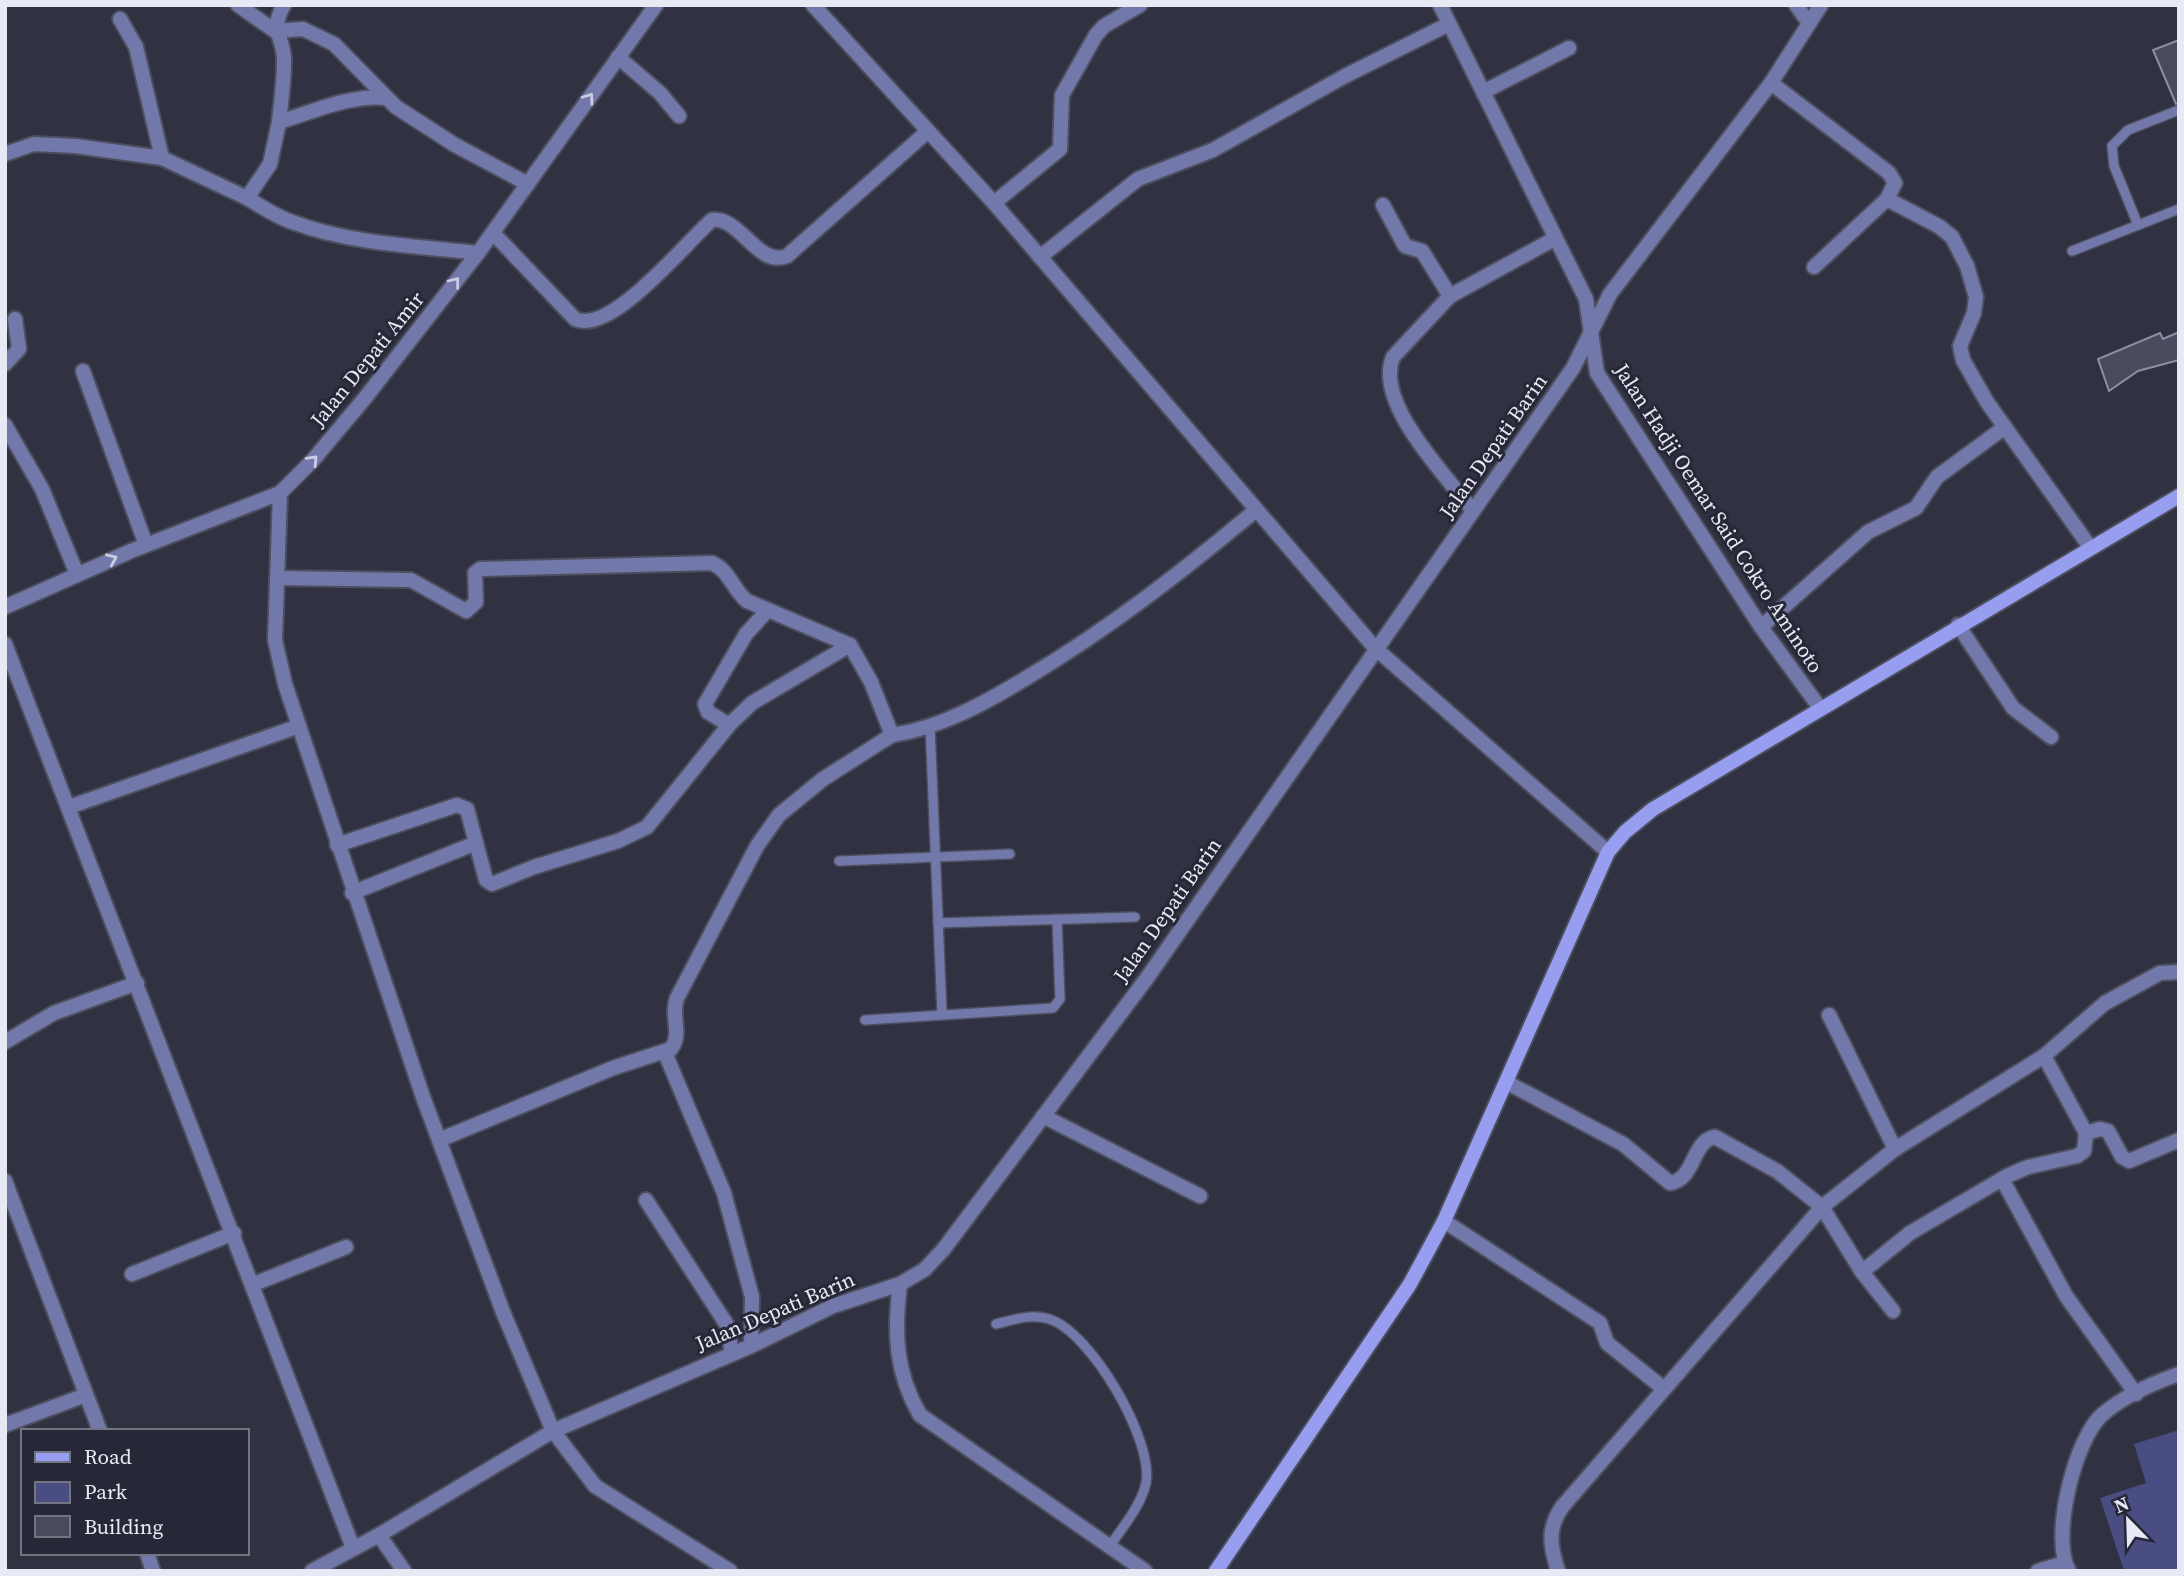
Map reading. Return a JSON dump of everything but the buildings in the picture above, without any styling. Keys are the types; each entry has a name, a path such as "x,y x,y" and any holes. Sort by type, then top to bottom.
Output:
{"main road":[{"path":"1216,1571 1410,1284 1444,1221 1608,852 1625,832 1653,809 1958,625 2179,496"}],"street":[{"path":"238,5 275,31 283,50 284,62 279,122 270,164 247,198"},
{"path":"275,31 278,15 284,5"},
{"name":"Jalan Depati Amir","path":"5,607 146,545 280,493 313,460 365,398 478,253 656,5"},
{"path":"813,5 994,203 1375,648 1608,852"},
{"path":"994,203 1056,153 1061,142 1062,95 1085,53 1104,26 1140,5"},
{"name":"Jalan Hadji Oemar Said Cokro Aminoto","path":"1440,5 1586,299 1594,363 1602,382 1761,627 1821,708"},
{"path":"1796,5 1809,23"},
{"name":"Jalan Depati Barin","path":"312,1571 379,1535 553,1431 732,1354 751,1340 832,1306 900,1284 924,1270 943,1250 1147,978 1375,648 1573,369 1610,294 1771,83 1821,5"},
{"path":"120,19 136,47 162,158"},
{"path":"1040,257 1138,179 1213,150 1345,76 1449,24"},
{"path":"275,31 303,29 334,44 350,57 386,98 455,145 528,184"},
{"path":"1483,92 1569,48"},
{"path":"618,57 660,93 679,116"},
{"path":"1771,83 1889,173 1895,187 1887,199 1814,267"},
{"path":"279,122 373,97 386,98"},
{"path":"493,233 575,319 591,321 623,305 712,220 726,221 769,256 787,256 928,131"},
{"path":"5,154 34,144 75,146 162,158 293,223 364,239 478,253"},
{"path":"1887,199 1946,231 1963,257 1976,297 1975,313 1960,346 1961,355 1980,392 2050,495 2090,547"},
{"path":"1382,205 1405,246 1422,251 1450,296"},
{"path":"1473,511 1399,412 1389,385 1388,372 1393,357 1450,296 1554,239"},
{"path":"5,364 19,349 15,319"},
{"path":"83,371 146,545"},
{"path":"5,425 42,489 77,574"},
{"path":"1761,627 1868,532 1921,504 1937,477 2005,427"},
{"path":"280,493 275,640 285,684 352,893 503,1312 553,1431 595,1486 730,1571"},
{"path":"439,1140 613,1068 665,1053 676,1039 674,1008 677,998 757,846 787,807 823,779 892,735 930,725 989,700 1076,648 1171,580 1256,510"},
{"path":"277,578 411,580 467,611 475,605 475,573 480,569 712,564 733,580 744,599 850,645 876,693 892,735"},
{"path":"729,725 708,712 705,704 746,634 767,611"},
{"path":"1958,625 2013,708 2051,737"},
{"path":"5,644 354,1548"},
{"path":"337,845 457,805 467,809 486,880 492,884 634,835 659,815 729,725 752,703 850,645"},
{"path":"69,807 299,726"},
{"path":"352,893 476,843"},
{"path":"1559,1571 1549,1543 1557,1514 1822,1207 1895,1149 2044,1056 2105,1003 2160,973 2179,972"},
{"path":"5,1042 54,1013 137,984"},
{"path":"1829,1015 1895,1149"},
{"path":"665,1053 724,1193 752,1297 751,1340"},
{"path":"1862,1272 1909,1233 2002,1179 2028,1167 2077,1156 2084,1151 2086,1133 2044,1056"},
{"path":"1506,1082 1623,1144 1666,1181 1676,1182 1682,1178 1702,1145 1708,1138 1715,1137 1777,1171 1822,1207 1862,1272 1893,1311"},
{"path":"1042,1116 1200,1196"},
{"path":"2086,1133 2101,1129 2108,1131 2122,1157 2129,1161 2179,1140"},
{"path":"2002,1179 2066,1296 2136,1394"},
{"path":"5,1181 99,1429"},
{"path":"646,1200 727,1325 732,1354"},
{"path":"1444,1221 1600,1323 1606,1343 1663,1388"},
{"path":"132,1274 234,1233"},
{"path":"254,1284 346,1247"},
{"path":"900,1284 894,1328 903,1376 920,1415 1145,1571"},
{"path":"727,1325 751,1340"},
{"path":"2038,1571 2066,1567 2064,1514 2072,1477 2088,1432 2102,1415 2136,1394 2179,1374"},
{"path":"5,1424 86,1395"},
{"path":"379,1535 404,1571"}],"lane":[{"path":"2138,225 2114,166 2112,146 2127,130 2179,110"},
{"path":"2072,251 2179,209"},
{"path":"930,725 942,1014"},
{"path":"839,862 1010,853"},
{"path":"938,923 1135,917"},
{"path":"865,1020 942,1014 1044,1011 1056,1007 1059,999 1057,919"},
{"path":"996,1324 1026,1317 1052,1319 1070,1331 1085,1347 1114,1384 1124,1402 1138,1439 1147,1475 1141,1497 1109,1547"}],"green space":[{"path":"2179,1430 2179,1571 2124,1571 2100,1498 2146,1483 2134,1444"}]}
